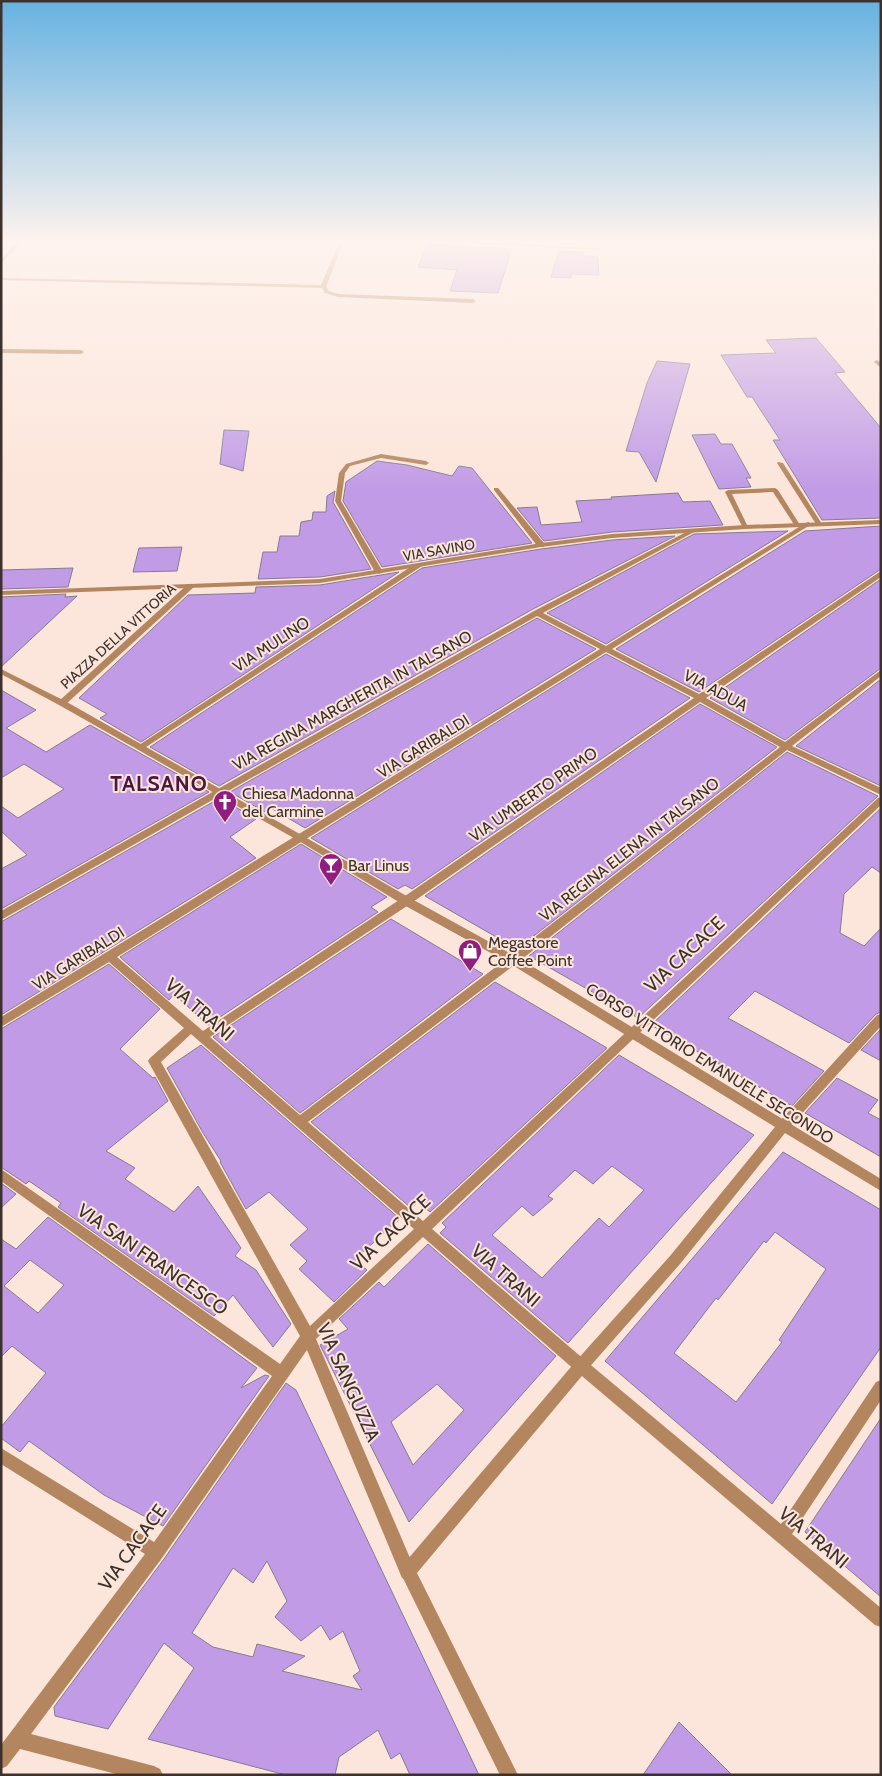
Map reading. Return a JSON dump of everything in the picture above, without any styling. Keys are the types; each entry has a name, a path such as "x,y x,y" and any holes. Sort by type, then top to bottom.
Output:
{"street":[{"path":"1,351 81,352"},
{"path":"379,572 338,501 342,473 348,465 381,456 426,463"},
{"path":"780,463 818,524"},
{"path":"496,489 541,545"},
{"path":"746,527 728,492 775,490 797,525"},
{"name":"VIA SAVINO","path":"1,593 320,581 541,545 612,536 746,527 881,522"},
{"name":"VIA GARIBALDI","path":"1,1023 302,839 808,524"},
{"name":"VIA REGINA MARGHERITA IN TALSANO","path":"1,916 537,613 694,530"},
{"name":"VIA MULINO","path":"140,747 418,566"},
{"name":"VIA UMBERTO PRIMO","path":"202,1037 406,901 881,574"},
{"name":"PIAZZA DELLA VITTORIA","path":"62,703 190,586"},
{"name":"VIA ADUA","path":"537,613 700,698 787,747 881,792"},
{"name":"CORSO VITTORIO EMANUELE SECONDO","path":"1,672 62,703 302,839 406,901 513,960 881,1186"},
{"name":"VIA REGINA ELENA IN TALSANO","path":"299,1122 513,960 881,672"},
{"name":"VIA CACACE","path":"1,1760 156,1552 308,1337 424,1230 631,1032 881,800"},
{"name":"VIA TRANI","path":"109,956 581,1366 881,1619"},
{"path":"408,1572 581,1366 675,1260 784,1125 881,1018"},
{"name":"VIA SANGUZZA","path":"191,1028 154,1061 308,1337 408,1572 509,1775"},
{"name":"VIA SAN FRANCESCO","path":"1,1174 282,1374"},
{"path":"782,1536 881,1387"},
{"path":"1,1455 156,1552"},
{"path":"16,1739 154,1775"}],"building":[{"path":"816,338 845,372 835,373 881,428 881,518 822,520 773,440 780,440 752,397 747,397 721,355 776,353 766,340"},
{"path":"657,361 690,364 656,482 639,452 626,451 647,383"},
{"path":"224,430 249,431 243,471 220,464"},
{"path":"715,434 721,444 732,444 751,478 746,478 751,487 719,489 692,435"},
{"path":"377,461 407,465 452,476 459,466 472,468 532,543 382,567 343,501 346,482"},
{"path":"335,491 333,502 371,569 320,577 258,579 263,552 277,552 280,536 299,536 301,522 312,520 313,512 326,512 327,496"},
{"path":"678,493 683,502 710,501 723,525 612,532 544,541 517,508 537,507 541,525 582,522 576,501"},
{"path":"881,526 881,569 699,692 616,649 805,531"},
{"path":"788,531 606,644 547,613 694,534"},
{"path":"675,536 533,609 219,786 150,747 422,568 612,540"},
{"path":"182,547 177,571 133,572 139,548"},
{"path":"73,568 68,587 1,589 1,570"},
{"path":"399,572 141,742 100,718 107,714 79,698 188,595 255,593 256,587 320,585"},
{"path":"881,579 881,668 785,740 710,698"},
{"path":"66,594 65,597 77,596 1,667 1,597"},
{"path":"537,618 596,649 305,828 271,808 265,812 230,792"},
{"path":"606,654 690,698 412,889 405,885 398,889 311,838"},
{"path":"881,679 881,786 796,746"},
{"path":"1,690 36,710 6,728 46,752 90,725 209,792 1,909 1,869 27,855 1,831 1,806 18,818 64,789 24,764 1,778"},
{"path":"700,704 777,747 517,949 425,896"},
{"path":"787,752 878,796 638,1018 529,956"},
{"path":"220,798 256,819 230,837 256,858 1,1015 1,922"},
{"path":"881,808 881,873 872,867 844,894 840,933 864,946 881,928 881,1012 876,1014 849,1043 755,991 728,1018 824,1071 792,1106 651,1025"},
{"path":"301,844 387,897 371,907 378,912 208,1025 174,994 169,1000 120,957"},
{"path":"391,919 483,974 300,1113 213,1037"},
{"path":"109,964 160,1009 120,1049 153,1078 155,1077 168,1101 106,1151 135,1168 125,1179 174,1212 198,1186 241,1248 235,1256 256,1270 291,1324 273,1347 233,1295 214,1316 58,1207 61,1203 29,1181 26,1184 1,1167 1,1029"},
{"path":"495,982 607,1048 430,1212 418,1202 411,1208 311,1122"},
{"path":"881,1029 881,1061 861,1050"},
{"path":"201,1045 400,1219 355,1259 367,1270 334,1302 299,1269 307,1261 290,1245 308,1229 269,1192 246,1209 221,1161 203,1133 167,1068"},
{"path":"619,1055 754,1135 568,1343 440,1233 446,1227 442,1223","holes":["612,1166 644,1190 609,1227 599,1218 542,1278 492,1235 522,1206 533,1216 553,1199 548,1196 575,1170 593,1184"]},
{"path":"837,1078 878,1100 868,1113 881,1120 881,1157 805,1113"},
{"path":"783,1152 881,1210 881,1347 772,1504 605,1361","holes":["775,1232 826,1269 779,1340 782,1342 736,1402 674,1353 716,1298 718,1300 764,1241 766,1243"]},
{"path":"1,1183 16,1194 1,1208"},
{"path":"48,1217 257,1368 241,1388 265,1375 269,1376 163,1526 104,1495 29,1441 20,1452 1,1438 1,1427 46,1373 12,1346 1,1357 1,1239 16,1249","holes":["30,1260 64,1285 38,1313 4,1286"]},
{"path":"428,1244 556,1356 409,1522 320,1345 348,1329 339,1319 379,1282 384,1287","holes":["437,1384 464,1410 413,1465 391,1422"]},
{"path":"286,1383 296,1390 479,1775 410,1775 400,1753 391,1759 378,1730 339,1757 335,1775 286,1775 148,1739 194,1668 164,1643 108,1729 55,1716 54,1707 164,1559","holes":["267,1561 287,1601 275,1617 301,1641 321,1625 330,1640 343,1631 360,1671 353,1676 362,1690 282,1671 305,1656 257,1644 253,1657 213,1647 192,1633 233,1568 253,1583"]},
{"path":"881,1418 881,1597 805,1532"},
{"path":"679,1722 732,1775 643,1775"}],"place":[{"name":"Chiesa Madonna del Carmine","path":"225,823"},
{"name":"Bar Linus","path":"331,886"},
{"name":"Megastore Coffee Point","path":"470,972"}],"district":[{"name":"TALSANO","path":"159,784"}]}
